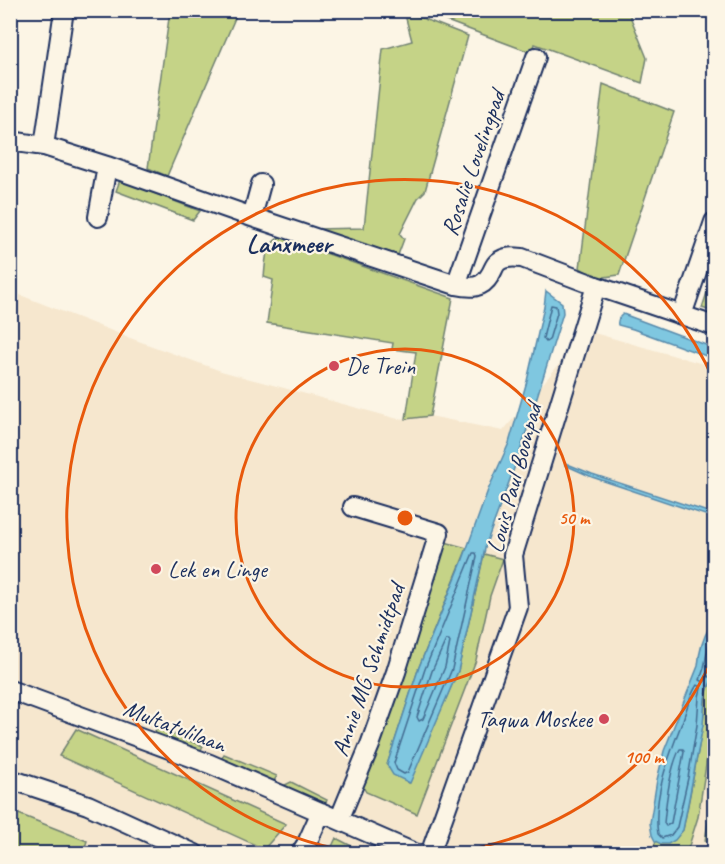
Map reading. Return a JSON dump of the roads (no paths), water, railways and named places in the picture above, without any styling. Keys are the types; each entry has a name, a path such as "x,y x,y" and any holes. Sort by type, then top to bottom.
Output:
{"street":[{"path":"44,146 64,10"},
{"name":"Rosalie Lovelingpad","path":"456,285 536,57"},
{"path":"10,141 44,146 107,166 456,285 478,286 485,282 498,262 511,257 522,258 714,326"},
{"path":"98,217 107,166"},
{"path":"252,217 261,184"},
{"path":"682,315 714,222"},
{"name":"Louis Paul Boonpad","path":"430,854 518,607 513,555 596,286"},
{"name":"Annie MG Schmidtpad","path":"339,820 370,745 396,672 439,533 352,507"},
{"name":"Multatulilaan","path":"10,690 210,764 417,854"},
{"path":"10,779 88,805 195,854"},
{"path":"300,854 321,812"}],"water":[{"path":"546,291 562,303 563,313 519,455 486,544 458,671 410,783 393,775 387,765 419,667 462,562 488,490 509,443 527,381"},
{"path":"623,314 714,348 714,359 618,325"},
{"path":"565,463 714,514 714,518 592,477"},
{"path":"710,626 714,626 714,676 705,698 703,725 683,830 675,840 668,844 661,844 655,841 650,823 657,780 664,751 698,666 705,635"}],"place":[{"name":"De Trein","path":"334,366"},
{"name":"Lek en Linge","path":"156,569"},
{"name":"Taqwa Moskee","path":"604,719"}],"district":[{"name":"Lanxmeer","path":"289,243"}]}
